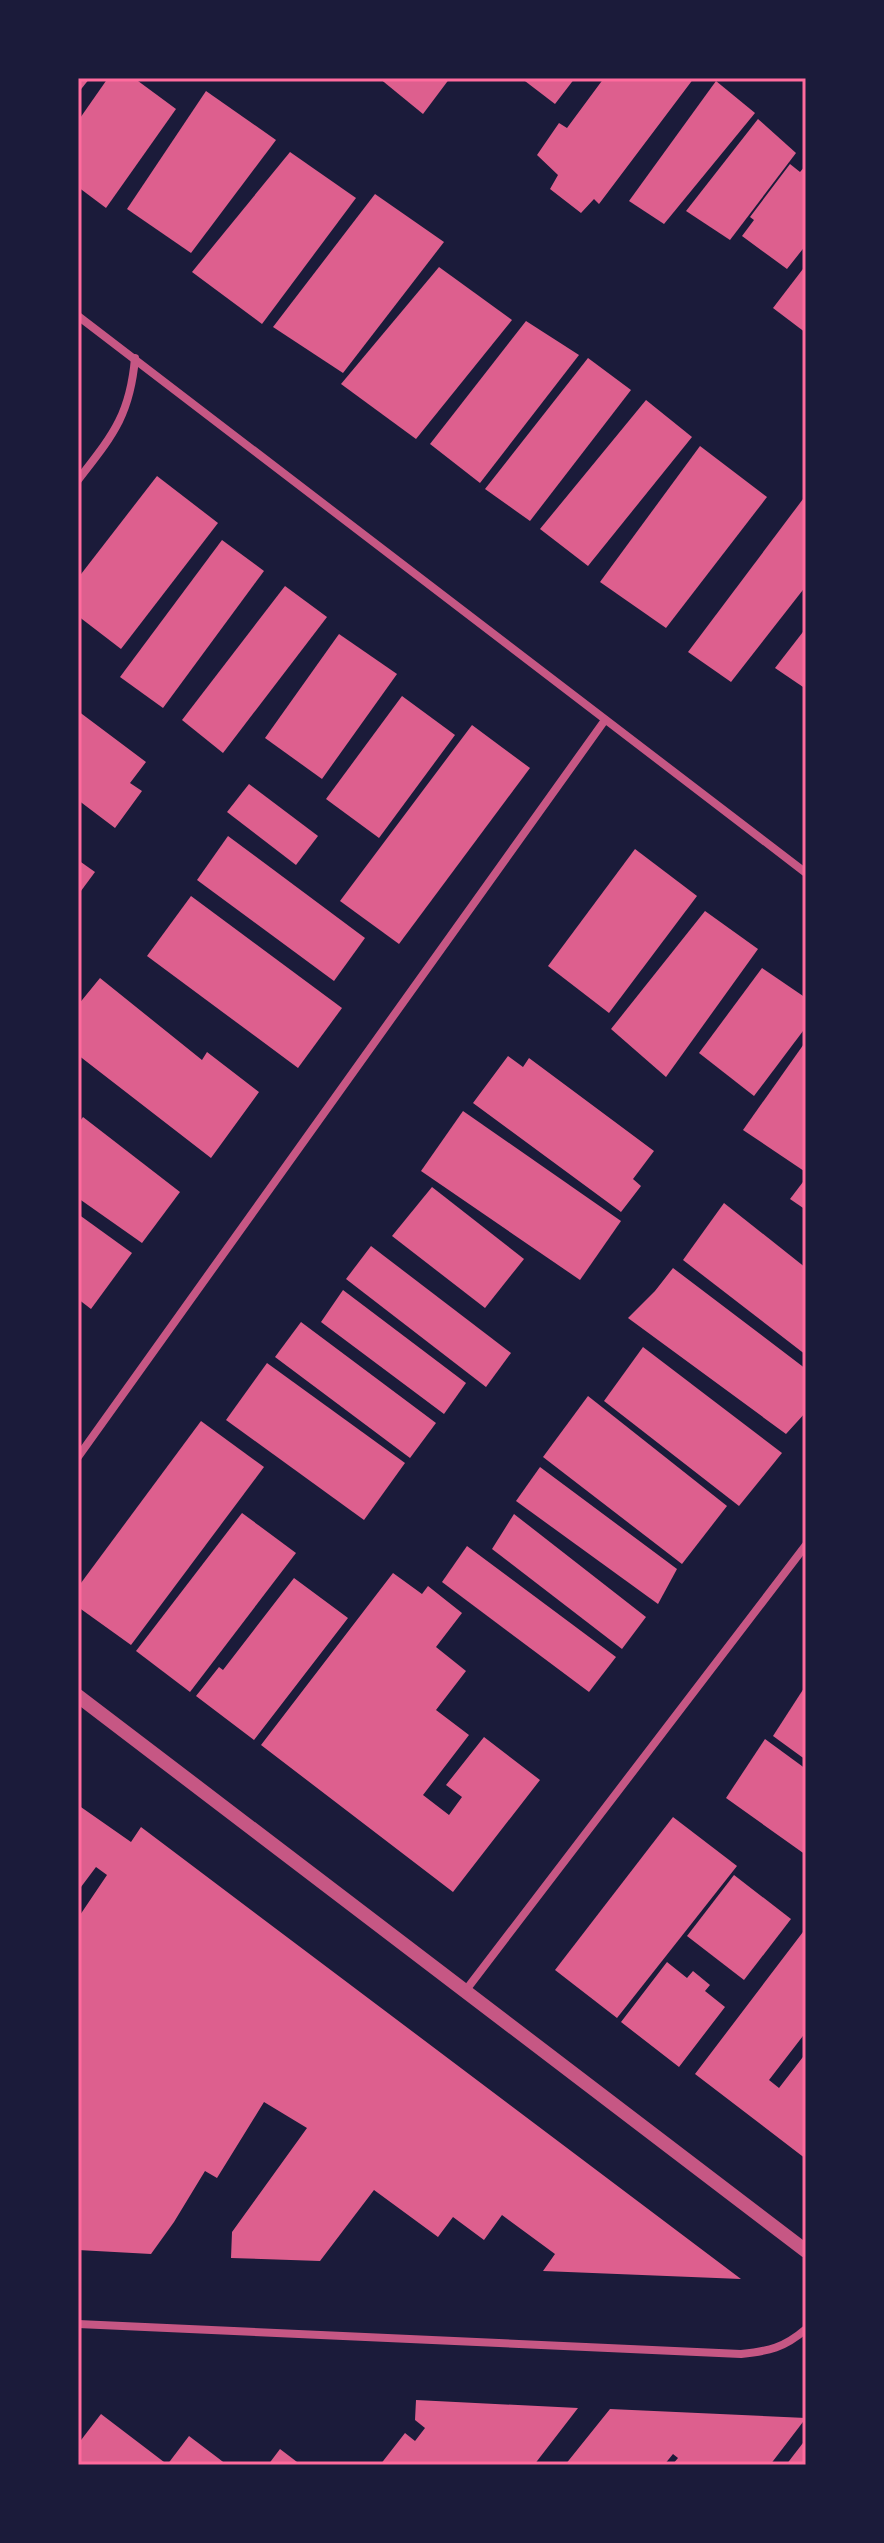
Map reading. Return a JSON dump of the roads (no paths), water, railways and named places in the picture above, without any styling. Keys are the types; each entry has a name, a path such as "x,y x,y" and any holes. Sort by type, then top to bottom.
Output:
{"street":[{"path":"78,316 249,450 806,873"},
{"path":"78,480 115,432 130,393 135,358"},
{"path":"78,1457 605,720"},
{"path":"466,1990 806,1545"},
{"path":"78,1696 806,2251"},
{"path":"78,2324 741,2354 770,2351 789,2343 806,2329"}]}
